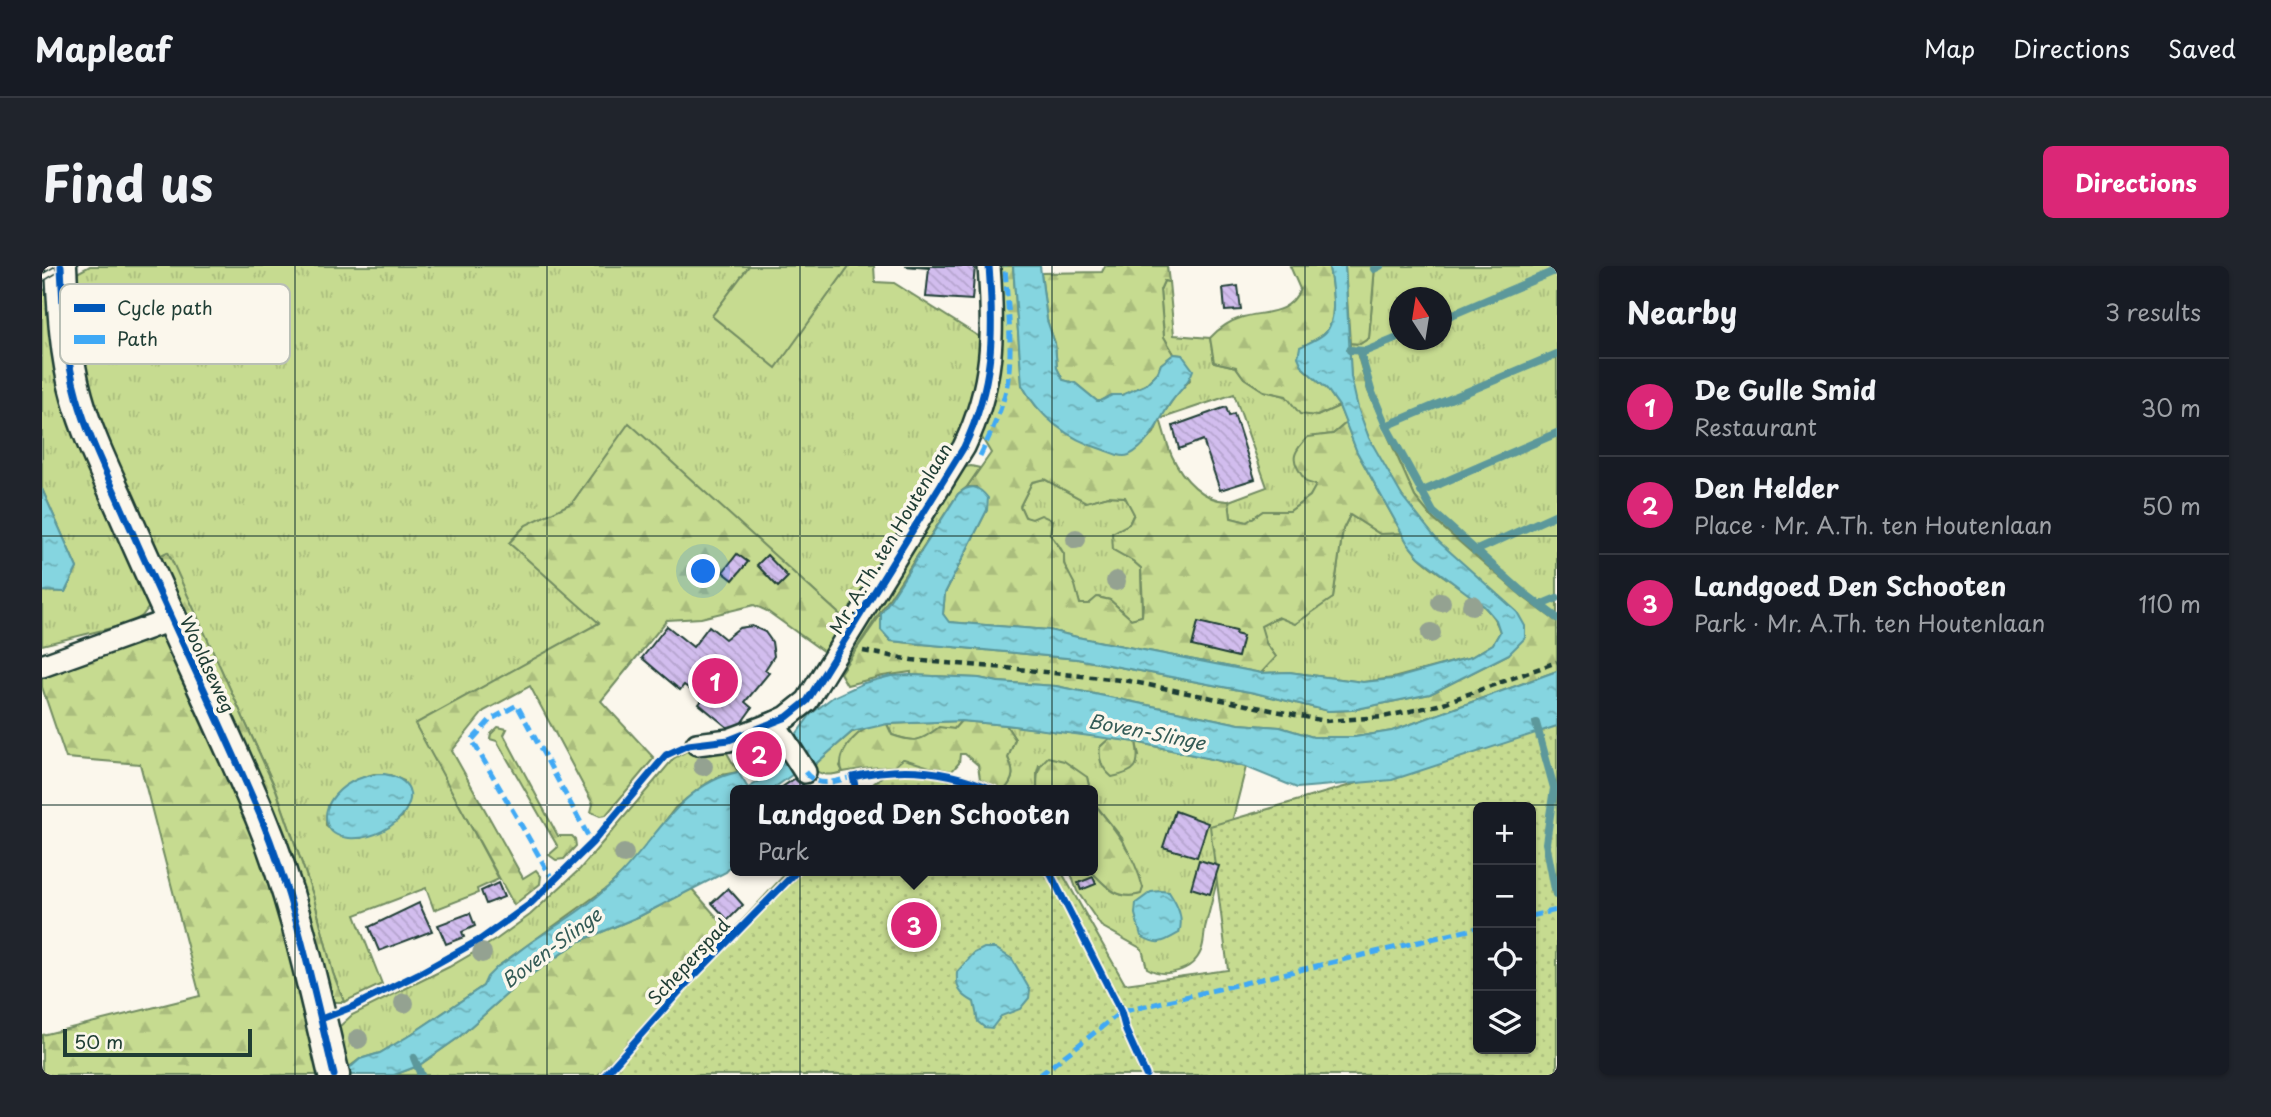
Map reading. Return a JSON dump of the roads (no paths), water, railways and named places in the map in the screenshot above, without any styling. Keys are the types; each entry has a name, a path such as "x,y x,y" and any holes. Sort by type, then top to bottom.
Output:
{"main road":[{"name":"Wooldseweg","path":"61,266 62,284"},
{"name":"Wooldseweg","path":"71,364 77,397 91,438 170,620 256,806 281,873 296,918 332,1071"}],"street":[{"name":"Mr. A.Th. ten Houtenlaan","path":"697,744 729,740 787,717 807,701 842,647 964,447 975,424 985,395 991,355 993,315 989,266"},
{"path":"42,666 170,620"},
{"path":"774,723 805,772"}],"water":[{"path":"1013,266 1040,266 1057,368 1063,380 1075,383 1097,401 1112,395 1122,395 1145,385 1158,372 1161,364 1174,354 1182,355 1193,370 1189,380 1152,433 1136,451 1120,456 1079,440 1056,426 1029,397 1022,385"},
{"path":"1329,266 1345,266 1351,377 1369,438 1402,496 1438,541 1517,612 1525,626 1525,638 1509,654 1430,694 1352,710 1328,711 1255,693 1077,659 891,641 881,630 881,614 958,494 974,487 988,498 987,510 945,593 943,614 949,622 1049,630 1261,673 1289,672 1363,682 1393,679 1471,657 1493,644 1500,632 1496,620 1484,606 1419,557 1408,544 1357,452 1339,406 1327,389 1303,368 1298,357 1300,347 1325,333 1332,319"},
{"path":"42,489 77,568 65,592 42,591"},
{"name":"Boven-Slinge","path":"1557,671 1557,726 1392,780 1297,788 1246,767 1136,742 961,721 887,724 852,732 811,768 792,740 811,714 833,697 864,683 891,676 979,678 1056,686 1239,724 1280,727 1313,737 1355,737 1392,731"},
{"path":"786,756 796,772 778,785 753,785 763,779 759,772"},
{"name":"Boven-Slinge","path":"738,772 746,785 730,785 730,868 726,872 640,916 578,942 518,984 458,1038 418,1066 394,1075 326,1075 380,1053 483,986 487,977 497,967 583,908 609,886 667,819 698,790 716,779"},
{"path":"384,774 401,780 409,789 410,800 405,811 382,831 366,837 349,838 334,833 329,828 326,816 335,795 357,779"},
{"path":"1151,892 1169,892 1175,902 1180,928 1179,933 1156,942 1141,936 1135,914 1136,903"},
{"path":"984,948 995,948 1012,959 1030,990 1029,998 1020,1009 1001,1016 992,1028 984,1027 978,1022 974,1002 962,993 957,982 957,972 974,953"}],"waterway":[{"path":"1374,269 1380,266"},
{"path":"1452,315 1557,270"},
{"path":"1350,350 1366,351 1389,342"},
{"path":"1360,351 1371,390 1386,426 1433,512 1520,590 1557,618"},
{"path":"1386,426 1557,354"},
{"path":"1421,492 1557,433"},
{"path":"1475,551 1557,514"},
{"path":"1540,605 1557,598"},
{"path":"1536,723 1554,788 1546,843 1556,895"},
{"path":"414,1058 421,1075"}],"railway":[{"path":"42,278 62,266"}],"place":[{"name":"De Gulle Smid","path":"715,681"},
{"name":"Den Helder","path":"759,754"},
{"name":"Landgoed Den Schooten","path":"914,925"}]}
